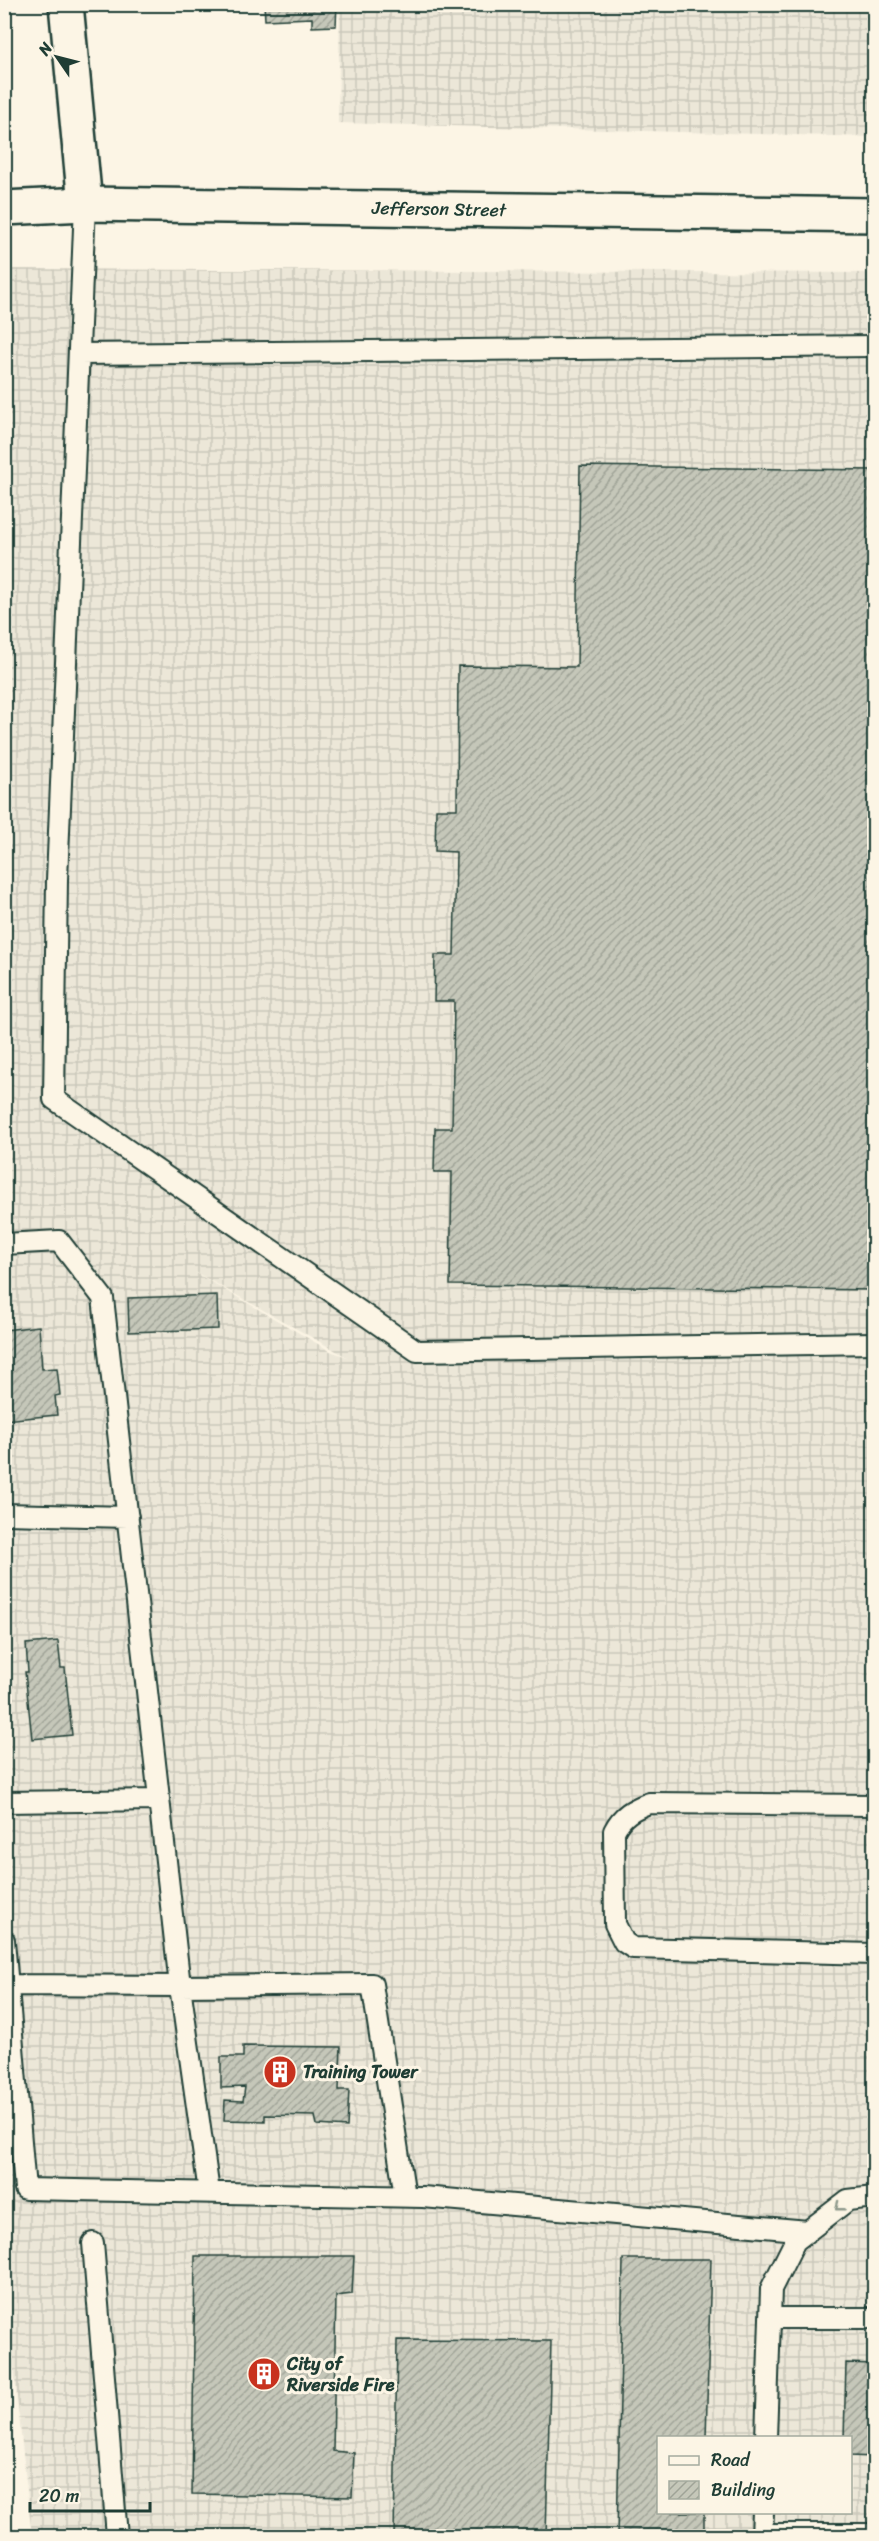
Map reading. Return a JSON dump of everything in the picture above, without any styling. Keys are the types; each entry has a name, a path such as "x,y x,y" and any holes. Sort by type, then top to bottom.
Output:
{"street":[{"path":"66,4 85,204"},
{"name":"Jefferson Street","path":"4,208 85,204 874,214"}],"lane":[{"path":"85,204 57,880 54,1099 417,1351 874,1343"},
{"path":"79,354 874,346"},
{"path":"4,1244 59,1241 103,1298 180,1986 209,2192"},
{"path":"4,1514 128,1517"},
{"path":"4,1802 159,1800"},
{"path":"874,1805 649,1803 631,1810 619,1821 614,1831 615,1924 624,1942 633,1948 874,1954"},
{"path":"4,1940 25,2189 405,2196 808,2230"},
{"path":"8,1985 372,1984 405,2196"},
{"path":"766,2436 771,2289 795,2241 848,2199 874,2197"},
{"path":"93,2243 117,2536"},
{"path":"770,2318 874,2318"},
{"path":"763,2514 762,2535 874,2534"}],"shaded area":[{"path":"340,5 874,5 874,137 338,123"},
{"path":"4,269 874,273 874,2536 32,2536 4,2277","holes":["197,1273 347,1357 330,1351"]}],"building":[{"path":"264,4 337,4 336,26 312,27 312,18 265,20"},
{"path":"580,466 874,470 874,1290 450,1285 452,1172 434,1172 435,1128 452,1128 454,1001 434,1001 435,955 454,955 456,852 435,851 436,809 457,809 458,666 577,667"},
{"path":"217,1295 218,1329 129,1332 128,1298"},
{"path":"39,1326 42,1369 57,1368 60,1395 55,1396 57,1415 4,1420 4,1330"},
{"path":"58,1641 61,1668 65,1668 72,1735 32,1739 25,1672 28,1672 26,1644"},
{"name":"Training Tower","path":"243,2046 341,2047 339,2090 349,2090 347,2127 317,2125 315,2116 265,2115 265,2121 224,2120 225,2100 243,2101 245,2087 221,2088 221,2057 243,2057"},
{"name":"City of Riverside Fire","path":"195,2256 354,2256 352,2294 336,2296 333,2451 354,2453 352,2497 192,2494"},
{"path":"623,2259 711,2259 706,2436 657,2436 657,2514 704,2514 704,2536 617,2536"},
{"path":"397,2340 551,2341 546,2536 394,2536"},
{"path":"846,2363 874,2364 874,2457 852,2456 852,2436 844,2436"}],"place":[{"name":"Training Tower","path":"280,2072"},
{"name":"City of Riverside Fire","path":"264,2374"}]}
